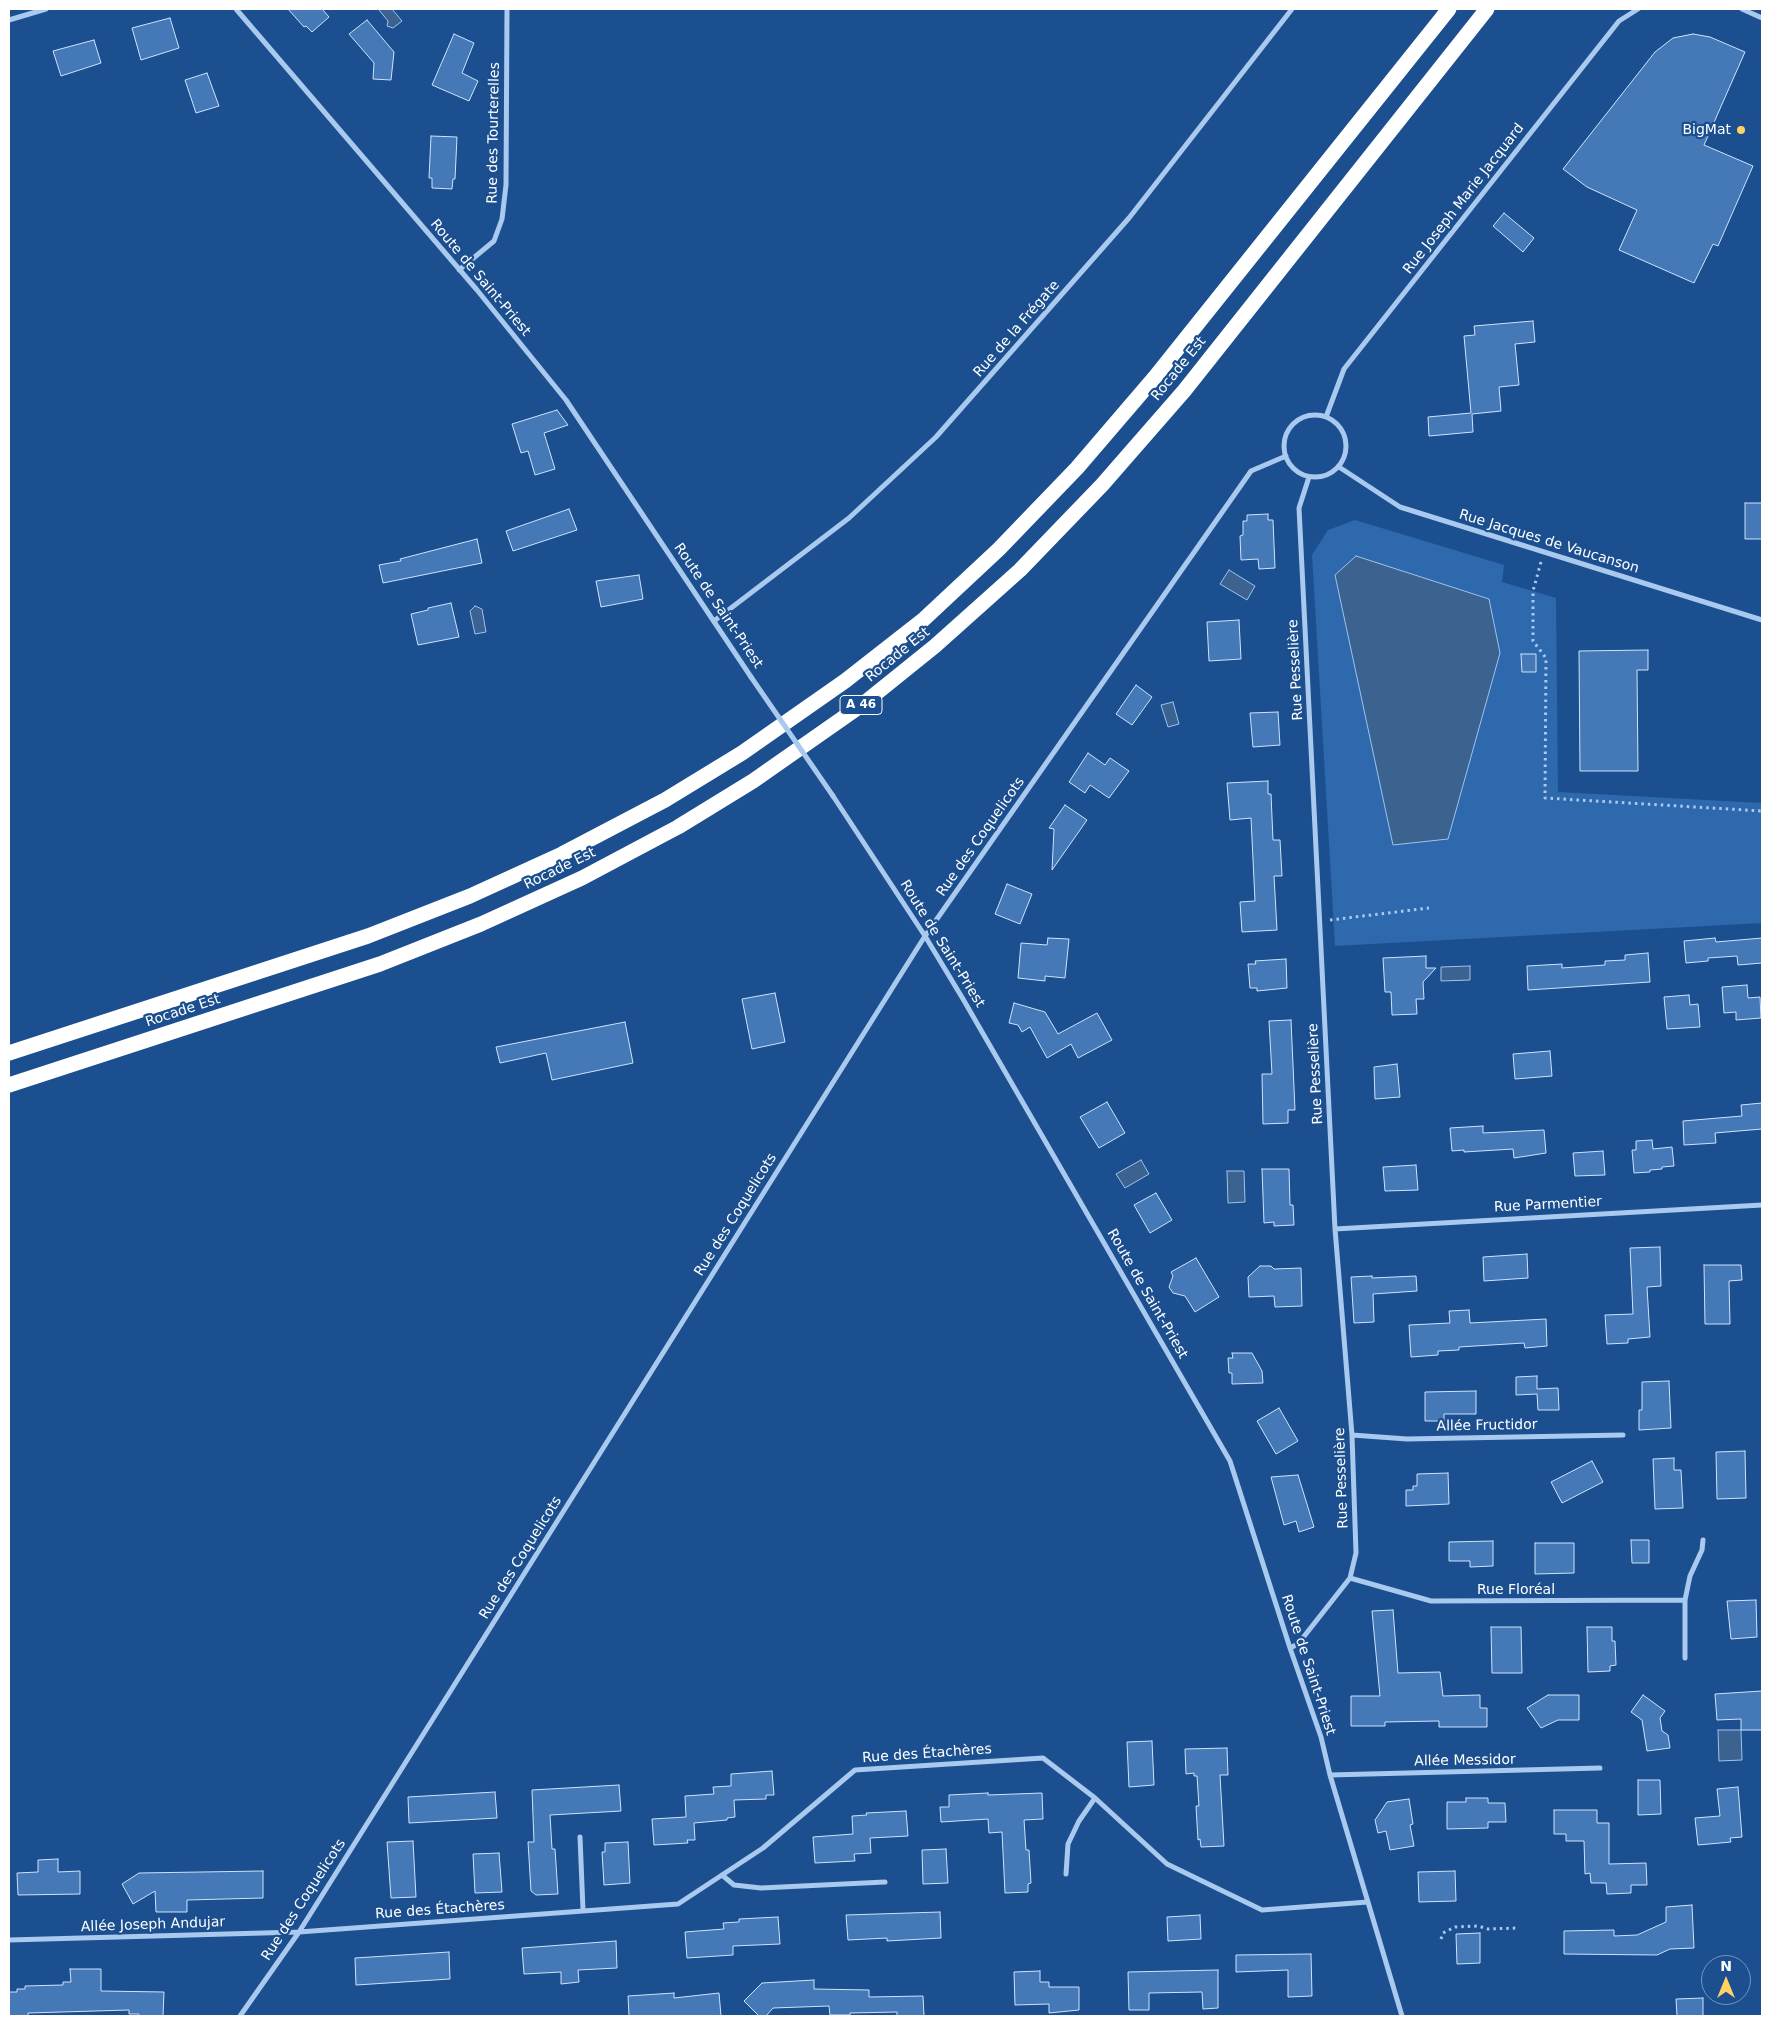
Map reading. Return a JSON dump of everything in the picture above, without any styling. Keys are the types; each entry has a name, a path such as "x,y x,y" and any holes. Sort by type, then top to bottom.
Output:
{"highway":[{"name":"Rocade Est","path":"9,1054 368,936 470,896 562,854 666,800 742,752 845,681 923,620 999,549 1077,468 1155,377 1449,9"},
{"name":"Rocade Est","path":"9,1085 380,964 481,924 582,878 678,827 753,781 863,704 935,646 1020,570 1102,485 1184,390 1487,9"}],"street":[{"path":"9,20 46,9"},
{"name":"Route de Saint-Priest","path":"236,9 566,400 925,936 1025,1105 1230,1461 1290,1648 1321,1737 1330,1775 1402,2016"},
{"name":"Rue des Tourterelles","path":"458,270 494,241 502,219 506,185 507,9"},
{"name":"Rue de la Frégate","path":"714,621 849,518 936,438 1129,218 1292,9"},
{"name":"Rue Joseph Marie Jacquard","path":"1326,417 1344,369 1619,21 1638,9"},
{"path":"1742,9 1762,18"},
{"path":"1306,416 1326,417 1342,429 1346,438 1344,458 1339,467 1325,476 1309,477 1295,469 1286,456 1284,446 1286,436 1290,428 1297,421 1306,416"},
{"name":"Rue des Coquelicots","path":"240,2016 299,1932 925,936 1251,471 1286,456"},
{"name":"Rue Jacques de Vaucanson","path":"1339,467 1400,507 1762,620"},
{"name":"Rue Pesselière","path":"1290,1648 1298,1644 1350,1578 1356,1553 1352,1435 1336,1229 1299,508 1309,477"},
{"name":"Rue Parmentier","path":"1336,1229 1762,1205"},
{"name":"Allée Fructidor","path":"1352,1435 1407,1439 1624,1435"},
{"path":"1685,1658 1685,1600 1690,1576 1702,1550 1703,1540"},
{"name":"Rue Floréal","path":"1350,1578 1431,1601 1685,1600"},
{"name":"Rue des Étachères","path":"299,1932 678,1904 763,1848 854,1770 1043,1758 1095,1798 1167,1864 1219,1891 1262,1910 1368,1902"},
{"name":"Allée Messidor","path":"1330,1775 1600,1768"},
{"path":"1066,1874 1068,1844 1078,1822 1095,1798"},
{"path":"580,1837 583,1910"},
{"path":"722,1875 734,1885 760,1888 885,1882"},
{"name":"Allée Joseph Andujar","path":"9,1940 299,1932"}],"path":[{"path":"1544,553 1533,591 1533,641 1546,658 1545,798 1762,811"},
{"path":"1320,921 1429,908"},
{"path":"1441,1939 1443,1933 1455,1927 1478,1926 1488,1930 1518,1928"}],"shaded area":[{"path":"380,9 392,9 402,21 393,28 387,26 388,21"},
{"path":"1355,520 1504,565 1502,582 1556,598 1558,792 1762,803 1762,923 1335,946 1312,555 1328,530"},
{"path":"1356,556 1489,599 1500,653 1448,839 1393,845 1335,575"},
{"path":"1229,570 1255,586 1247,600 1220,584"},
{"path":"475,606 482,609 486,632 475,634 470,611"},
{"path":"1173,702 1179,724 1168,727 1161,705"},
{"path":"1470,966 1470,980 1441,981 1441,967"},
{"path":"1141,1160 1149,1174 1125,1188 1116,1174"},
{"path":"1227,1171 1244,1171 1245,1202 1228,1203"},
{"path":"1718,1730 1741,1730 1742,1760 1719,1761"}],"building":[{"path":"288,9 325,9 323,10 329,17 312,32 306,26 304,27"},
{"path":"170,18 179,48 141,60 132,28"},
{"path":"367,20 394,52 391,80 373,79 374,63 349,34"},
{"path":"454,34 474,43 462,73 478,81 469,101 432,85"},
{"path":"1693,34 1710,37 1745,52 1704,145 1753,166 1718,246 1713,244 1694,283 1619,250 1637,210 1587,187 1563,169 1655,52 1673,38"},
{"path":"94,40 101,63 61,76 53,51"},
{"path":"207,73 219,106 196,113 185,80"},
{"path":"431,136 457,137 455,179 453,179 452,189 432,188 432,178 429,178"},
{"path":"1504,213 1534,238 1523,252 1493,226"},
{"path":"1533,321 1535,342 1515,344 1519,385 1499,387 1501,411 1472,414 1473,432 1429,436 1428,417 1471,413 1464,336 1475,335 1474,326"},
{"path":"557,410 568,425 544,433 555,469 535,475 528,451 521,453 512,424"},
{"path":"1745,503 1762,503 1762,539 1745,539"},
{"path":"569,509 577,530 513,551 506,531"},
{"path":"1268,514 1268,520 1273,520 1275,568 1259,569 1258,559 1241,560 1240,536 1243,535 1243,521 1247,521 1247,515"},
{"path":"477,539 482,563 383,583 379,565 401,561 400,559"},
{"path":"639,575 643,599 601,607 596,581"},
{"path":"451,603 459,637 418,645 411,614"},
{"path":"1239,620 1241,659 1209,661 1207,622"},
{"path":"1648,650 1648,670 1637,670 1638,771 1580,771 1579,651"},
{"path":"1521,654 1536,654 1536,672 1522,672"},
{"path":"1136,685 1152,697 1132,725 1116,714"},
{"path":"1278,712 1280,745 1253,747 1250,713"},
{"path":"1088,753 1105,765 1110,758 1129,771 1109,798 1090,785 1085,793 1069,782"},
{"path":"1268,781 1268,794 1271,794 1273,840 1280,840 1282,876 1274,876 1277,930 1242,932 1240,902 1255,901 1251,818 1230,820 1227,783"},
{"path":"1065,805 1087,820 1052,870 1054,829 1049,828"},
{"path":"1007,884 1032,894 1020,924 995,914"},
{"path":"1048,938 1069,939 1065,978 1045,976 1045,981 1018,978 1021,943 1047,945"},
{"path":"1715,938 1716,942 1762,938 1762,963 1738,965 1737,956 1708,958 1708,961 1686,963 1684,941"},
{"path":"1648,953 1650,982 1528,990 1527,966 1562,964 1562,968 1605,965 1605,961 1625,960 1625,955"},
{"path":"1426,956 1426,968 1436,968 1423,982 1424,999 1416,999 1417,1014 1392,1015 1391,992 1385,992 1383,958"},
{"path":"1286,959 1287,988 1257,991 1257,988 1250,988 1248,964 1256,964 1255,961"},
{"path":"1747,985 1748,998 1760,997 1761,1018 1736,1020 1736,1012 1724,1013 1722,987"},
{"path":"775,993 785,1042 752,1049 742,999"},
{"path":"1689,995 1690,1005 1698,1004 1700,1027 1667,1029 1664,997"},
{"path":"1014,1003 1045,1012 1058,1034 1097,1013 1112,1040 1078,1058 1071,1044 1047,1058 1030,1027 1022,1032 1018,1025 1009,1023"},
{"path":"1291,1020 1295,1110 1288,1110 1288,1123 1263,1124 1262,1074 1272,1074 1269,1021"},
{"path":"625,1022 633,1063 552,1080 546,1053 500,1063 496,1047"},
{"path":"1550,1051 1552,1076 1515,1079 1513,1054"},
{"path":"1397,1064 1400,1097 1375,1099 1374,1067"},
{"path":"1107,1102 1125,1133 1099,1148 1080,1117"},
{"path":"1762,1103 1762,1129 1715,1133 1716,1143 1684,1145 1683,1121 1742,1116 1741,1105"},
{"path":"1483,1126 1483,1133 1544,1130 1546,1153 1514,1158 1513,1149 1452,1151 1450,1128"},
{"path":"1652,1140 1653,1149 1672,1147 1674,1166 1650,1170 1650,1172 1634,1173 1632,1150 1636,1150 1636,1141"},
{"path":"1603,1151 1605,1175 1575,1176 1573,1153"},
{"path":"1416,1165 1418,1190 1385,1191 1383,1167"},
{"path":"1262,1169 1289,1169 1290,1205 1293,1205 1294,1225 1274,1226 1274,1222 1264,1223"},
{"path":"1156,1193 1172,1220 1150,1233 1134,1205"},
{"path":"1660,1247 1661,1286 1647,1287 1650,1337 1628,1339 1628,1343 1607,1344 1605,1315 1633,1314 1630,1248"},
{"path":"1527,1254 1528,1278 1484,1281 1483,1257"},
{"path":"1196,1258 1219,1297 1195,1312 1185,1296 1173,1293 1169,1287 1173,1276 1171,1272"},
{"path":"1704,1265 1741,1265 1742,1280 1729,1281 1730,1324 1705,1324"},
{"path":"1260,1266 1271,1266 1274,1269 1301,1268 1302,1306 1275,1307 1274,1296 1249,1297 1248,1277"},
{"path":"1372,1276 1372,1278 1416,1276 1417,1291 1373,1294 1374,1322 1354,1323 1351,1277"},
{"path":"1469,1310 1470,1323 1546,1319 1547,1346 1525,1348 1524,1343 1459,1347 1459,1350 1438,1351 1438,1355 1411,1357 1409,1325 1450,1323 1449,1311"},
{"path":"1232,1353 1252,1353 1262,1371 1263,1383 1232,1384 1232,1373 1229,1373 1228,1358 1233,1358"},
{"path":"1537,1376 1537,1389 1558,1388 1559,1410 1538,1410 1537,1394 1516,1395 1516,1377"},
{"path":"1669,1381 1671,1428 1639,1430 1639,1410 1642,1410 1642,1382"},
{"path":"1476,1391 1476,1414 1444,1414 1444,1421 1425,1421 1425,1392"},
{"path":"1279,1408 1298,1441 1276,1454 1257,1421"},
{"path":"1745,1451 1746,1498 1717,1499 1716,1452"},
{"path":"1674,1458 1674,1470 1681,1470 1683,1508 1655,1509 1653,1459"},
{"path":"1592,1461 1603,1482 1562,1503 1551,1482"},
{"path":"1448,1473 1449,1504 1406,1506 1406,1490 1413,1490 1413,1486 1417,1486 1417,1474"},
{"path":"1298,1475 1314,1527 1299,1532 1296,1521 1284,1525 1271,1477"},
{"path":"1631,1540 1649,1540 1649,1563 1632,1563"},
{"path":"1493,1541 1493,1566 1470,1567 1470,1561 1449,1561 1449,1542"},
{"path":"1535,1543 1574,1543 1574,1573 1535,1574"},
{"path":"1756,1600 1757,1637 1731,1639 1727,1601"},
{"path":"1393,1610 1398,1673 1440,1672 1443,1696 1480,1695 1480,1708 1487,1708 1487,1727 1439,1727 1439,1721 1385,1722 1385,1726 1351,1726 1351,1696 1380,1696 1372,1611"},
{"path":"1491,1627 1521,1627 1522,1673 1492,1673"},
{"path":"1587,1627 1612,1627 1612,1641 1615,1641 1616,1665 1610,1666 1610,1671 1588,1672"},
{"path":"1762,1691 1762,1730 1741,1730 1741,1719 1717,1720 1715,1694"},
{"path":"1548,1695 1579,1695 1579,1720 1558,1720 1541,1728 1527,1708"},
{"path":"1643,1695 1665,1711 1660,1718 1662,1731 1668,1735 1670,1748 1647,1751 1642,1720 1631,1712"},
{"path":"1152,1741 1154,1785 1129,1787 1127,1742"},
{"path":"1227,1748 1228,1775 1220,1775 1224,1846 1201,1847 1200,1839 1198,1840 1196,1806 1199,1806 1197,1776 1194,1776 1194,1773 1186,1774 1185,1749"},
{"path":"772,1771 774,1795 766,1795 766,1799 734,1800 735,1817 727,1818 727,1820 694,1823 695,1840 687,1840 688,1843 654,1845 652,1819 686,1817 685,1796 714,1794 713,1787 731,1786 731,1774"},
{"path":"1638,1780 1660,1780 1661,1814 1638,1815"},
{"path":"619,1785 621,1811 550,1815 552,1849 555,1849 558,1894 536,1895 531,1891 528,1842 534,1842 532,1790"},
{"path":"1738,1787 1742,1837 1730,1838 1731,1842 1698,1845 1695,1818 1720,1816 1717,1789"},
{"path":"495,1792 497,1818 409,1823 408,1797"},
{"path":"988,1793 988,1795 1042,1793 1043,1819 1024,1820 1026,1850 1029,1850 1031,1883 1028,1884 1028,1892 1005,1893 1002,1832 989,1833 988,1819 941,1822 940,1807 949,1807 949,1795"},
{"path":"1466,1798 1488,1798 1488,1803 1505,1803 1506,1822 1488,1822 1488,1828 1447,1829 1447,1802 1466,1802"},
{"path":"1409,1799 1413,1824 1410,1825 1414,1846 1390,1850 1386,1831 1378,1833 1375,1820 1387,1802"},
{"path":"1554,1810 1597,1810 1597,1823 1609,1823 1609,1864 1646,1863 1647,1885 1631,1885 1631,1893 1607,1894 1606,1883 1591,1883 1590,1873 1585,1874 1584,1841 1566,1841 1566,1834 1554,1834"},
{"path":"906,1811 908,1836 870,1838 871,1853 854,1854 855,1861 815,1863 813,1837 853,1834 852,1816 867,1815 866,1813"},
{"path":"413,1841 416,1897 391,1898 387,1842"},
{"path":"628,1842 630,1883 604,1885 602,1852 605,1852 605,1843"},
{"path":"946,1849 948,1883 923,1884 922,1850"},
{"path":"499,1853 502,1892 475,1893 473,1854"},
{"path":"58,1859 58,1872 80,1871 80,1894 18,1895 17,1873 38,1872 38,1860"},
{"path":"263,1871 263,1898 187,1900 187,1912 156,1912 155,1891 133,1904 122,1884 139,1873"},
{"path":"1455,1871 1456,1901 1419,1902 1418,1872"},
{"path":"1692,1905 1694,1948 1670,1949 1657,1955 1564,1954 1564,1931 1614,1930 1614,1936 1637,1935 1666,1922 1666,1907"},
{"path":"940,1912 941,1938 887,1941 887,1938 848,1940 846,1915"},
{"path":"1200,1915 1201,1939 1168,1941 1167,1917"},
{"path":"778,1917 780,1944 733,1946 733,1955 687,1958 685,1932 724,1929 723,1923 739,1922 739,1919"},
{"path":"1480,1933 1480,1963 1457,1964 1456,1934"},
{"path":"616,1941 617,1968 578,1970 579,1982 561,1984 561,1972 524,1974 522,1948"},
{"path":"449,1952 450,1979 356,1985 355,1958"},
{"path":"1311,1954 1312,1996 1288,1997 1288,1970 1236,1972 1236,1955"},
{"path":"70,1969 101,1969 101,1991 164,1992 163,2016 139,2016 139,2014 129,2014 129,2010 28,2013 28,2016 9,2016 9,1992 25,1989 25,1986 63,1985 63,1982 71,1982"},
{"path":"1218,1970 1218,2008 1203,2009 1202,1992 1149,1993 1149,2010 1129,2010 1128,1972"},
{"path":"1040,1971 1040,1982 1049,1982 1049,1987 1079,1987 1079,2010 1049,2013 1049,2004 1015,2005 1014,1972"},
{"path":"814,1980 814,1989 869,1990 869,1997 923,1996 924,2016 897,2016 897,2012 830,2015 829,2006 773,2008 766,2016 759,2016 744,2001 762,1983"},
{"path":"674,1993 674,1998 719,1993 721,2016 629,2016 628,1996"},
{"path":"1701,1998 1703,2016 1677,2016 1676,1999"}],"place":[{"name":"BigMat","path":"1741,130"}]}
